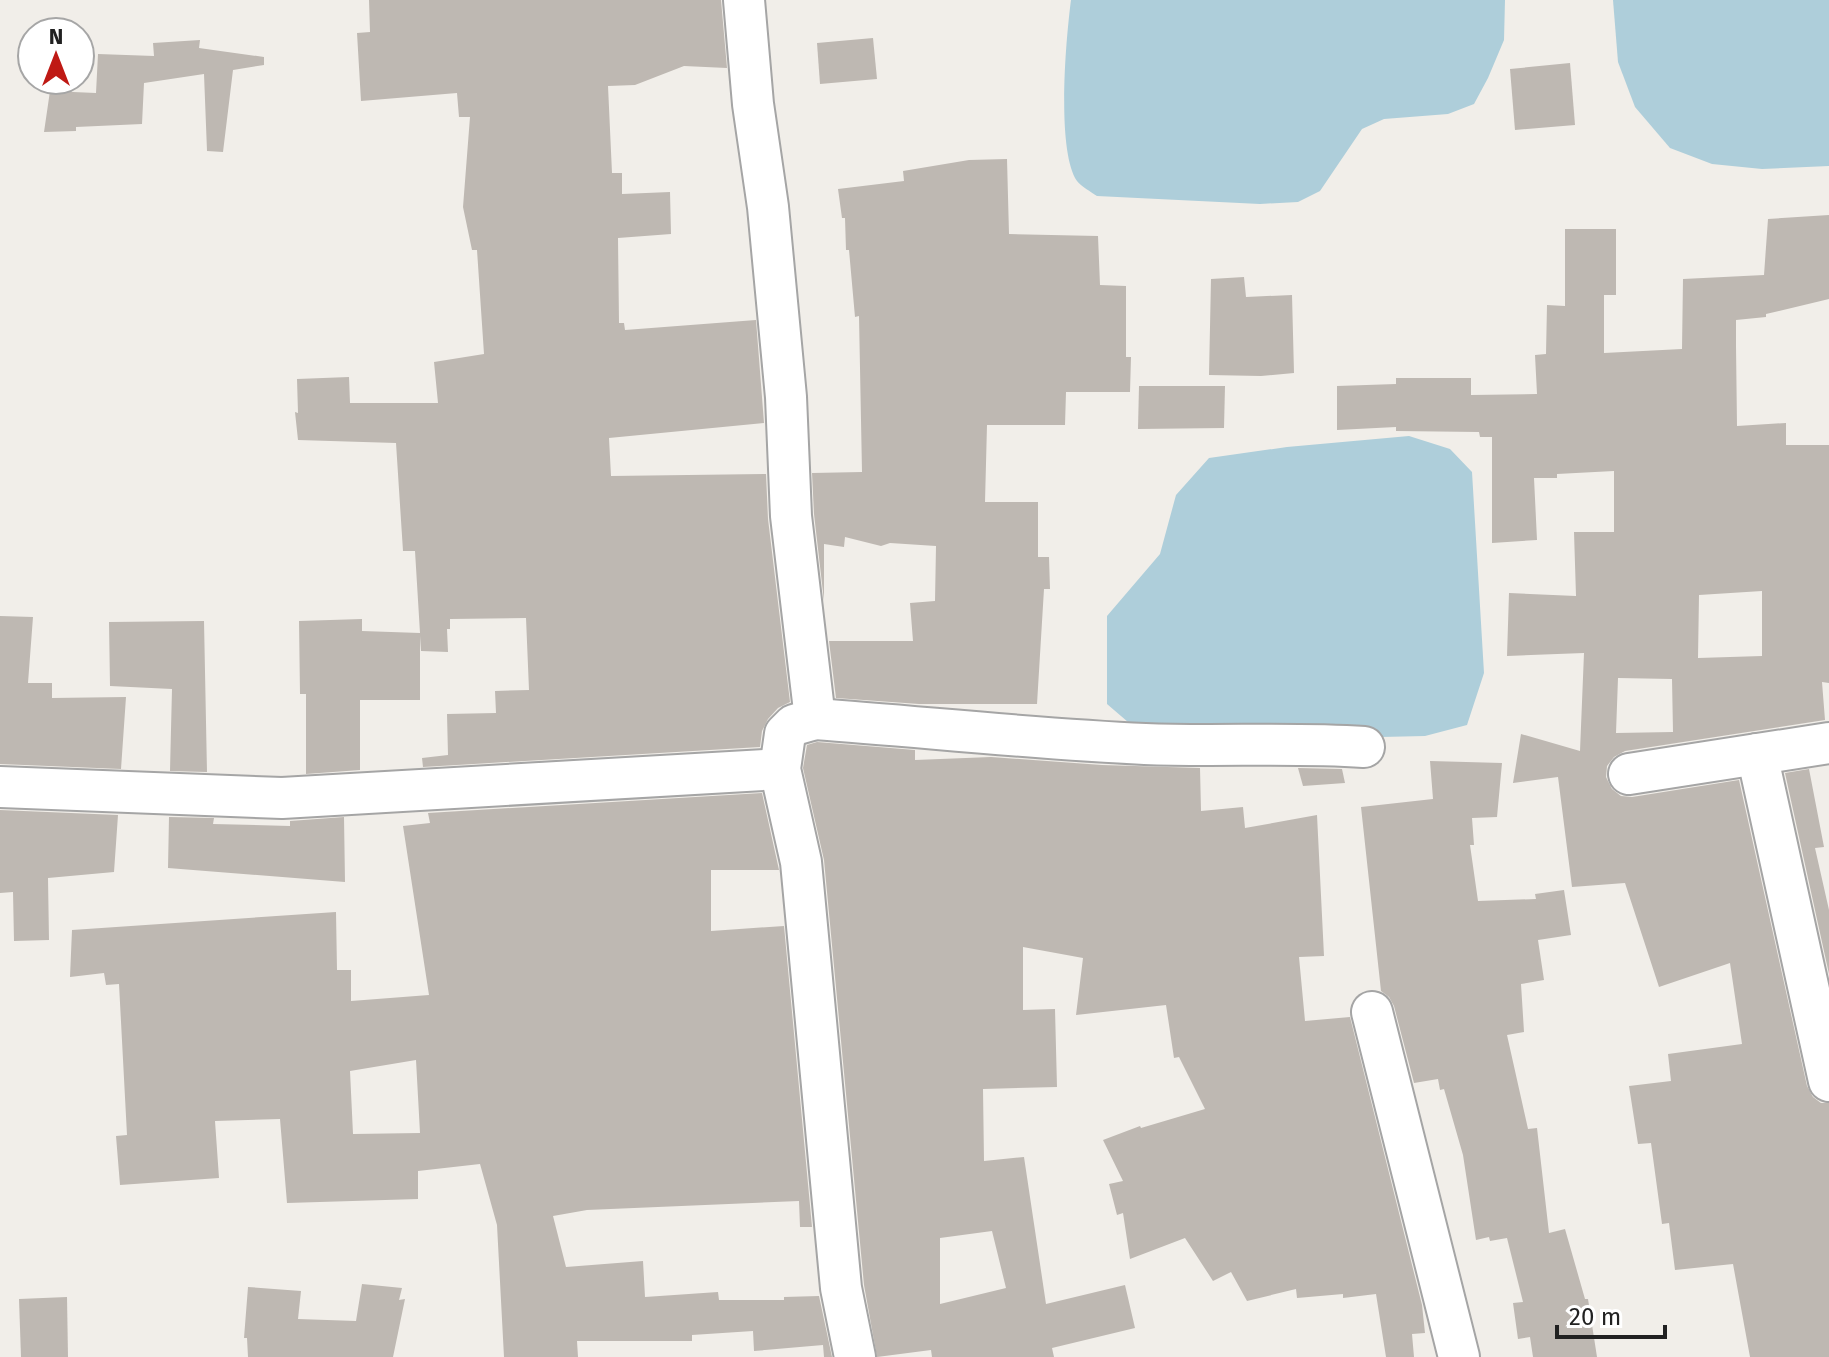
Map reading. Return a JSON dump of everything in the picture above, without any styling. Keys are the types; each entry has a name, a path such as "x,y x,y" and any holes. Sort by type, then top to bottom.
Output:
{"street":[{"path":"744,0 786,397 791,516 815,719"},
{"path":"855,1357 841,1288 801,862 780,769 785,734 794,725 815,719 1142,744 1324,744 1364,747"},
{"path":"1629,774 1829,743"},
{"path":"1757,754 1829,1081"},
{"path":"0,787 282,798 780,769"},
{"path":"1372,1012 1459,1357"}],"water":[{"path":"1071,0 1505,0 1504,40 1474,104 1448,114 1384,119 1362,129 1320,191 1298,202 1260,204 1097,196 1077,181 1066,145 1064,93"},
{"path":"1613,0 1829,0 1829,166 1762,169 1712,164 1670,148 1635,107 1618,62"},
{"path":"1409,436 1450,449 1472,472 1484,673 1467,725 1425,736 1253,740 1135,728 1107,704 1107,616 1160,554 1176,495 1209,458 1287,447"}],"building":[{"path":"369,0 721,0 727,68 684,66 635,85 608,86 612,173 622,173 622,194 670,192 671,234 618,238 619,323 624,323 625,330 756,320 764,423 609,438 611,476 766,474 768,519 790,702 778,708 768,719 762,731 760,747 423,767 422,758 448,755 447,714 496,713 495,691 529,690 526,618 450,619 448,652 421,651 420,636 420,700 360,700 360,770 306,774 306,694 300,694 299,621 362,619 362,631 420,633 415,551 403,551 396,443 298,440 295,412 298,413 297,379 349,377 350,403 438,403 434,362 484,354 477,250 472,250 463,207 470,117 459,117 457,93 361,101 357,33 370,32"},
{"path":"873,38 877,79 820,84 817,43"},
{"path":"200,40 199,48 264,57 264,65 233,70 223,152 207,151 204,74 144,83 142,124 44,132 49,96 96,96 98,54 154,56 153,43"},
{"path":"1570,63 1575,125 1515,130 1510,69"},
{"path":"1007,159 1009,234 1098,236 1100,285 1126,286 1126,357 1131,357 1130,392 1066,392 1065,425 987,425 985,502 1038,502 1038,557 1049,557 1050,589 1044,589 1037,704 919,704 836,698 829,641 913,641 910,603 935,601 936,546 890,543 881,546 845,537 844,547 824,544 824,601 812,473 862,472 859,316 855,317 845,218 842,218 838,189 904,181 903,171 969,160"},
{"path":"1829,215 1829,299 1766,314 1766,317 1736,320 1737,426 1786,423 1786,445 1829,445 1829,683 1822,682 1825,720 1625,751 1614,757 1607,766 1606,777 1612,789 1621,796 1632,797 1739,780 1807,1086 1813,1097 1821,1103 1829,1103 1829,1357 1750,1357 1733,1264 1675,1270 1669,1223 1662,1224 1651,1143 1638,1144 1629,1086 1671,1081 1668,1054 1742,1044 1730,963 1659,987 1625,883 1572,887 1558,777 1513,783 1521,734 1580,751 1584,653 1507,656 1509,593 1576,596 1574,532 1614,532 1614,471 1534,478 1537,540 1492,543 1492,437 1480,437 1479,432 1396,431 1396,427 1337,430 1337,386 1396,384 1396,378 1471,378 1471,395 1537,394 1535,355 1546,354 1547,305 1565,306 1565,229 1616,229 1616,295 1604,295 1604,353 1682,349 1683,279 1764,275 1768,219","holes":["1762,591 1762,656 1698,658 1699,595","1618,678 1672,679 1673,732 1616,733"]},
{"path":"1244,277 1246,297 1292,295 1294,373 1209,375 1211,279"},
{"path":"1139,386 1225,386 1224,428 1138,429"},
{"path":"0,616 33,617 28,683 52,683 52,698 126,697 121,769 0,764"},
{"path":"204,621 207,772 170,771 172,689 110,686 109,622"},
{"path":"817,742 915,750 915,760 991,757 1200,768 1201,811 1243,807 1245,828 1317,815 1324,956 1299,957 1305,1021 1350,1017 1422,1305 1425,1333 1412,1334 1414,1357 1386,1357 1376,1294 1297,1298 1296,1289 1247,1301 1231,1272 1213,1281 1185,1238 1130,1259 1123,1213 1117,1215 1109,1184 1123,1181 1103,1140 1140,1126 1205,1109 1179,1057 1174,1058 1166,1005 1076,1015 1083,958 1023,947 1023,1010 1055,1009 1057,1087 983,1089 984,1161 1024,1157 1046,1304 1125,1285 1135,1328 1052,1348 1054,1357 932,1357 931,1350 877,1357 864,1285 824,860 803,768 807,745","holes":["992,1231 1006,1288 940,1304 940,1238"]},
{"path":"1430,761 1502,763 1497,817 1472,818 1474,845 1470,845 1478,901 1536,899 1535,894 1564,890 1571,935 1538,940 1544,980 1521,984 1524,1032 1507,1035 1528,1129 1537,1128 1549,1233 1565,1229 1585,1299 1588,1299 1597,1357 1533,1357 1530,1337 1518,1339 1513,1303 1523,1302 1507,1238 1476,1240 1463,1155 1444,1089 1440,1090 1438,1079 1414,1083 1394,1006 1381,991 1361,807 1433,799"},
{"path":"1298,768 1342,769 1345,783 1303,786"},
{"path":"1809,769 1824,847 1815,848 1829,910 1829,974 1785,773"},
{"path":"762,793 779,870 711,870 711,931 784,926 812,1227 800,1227 799,1201 587,1210 553,1216 566,1267 643,1261 645,1297 718,1292 719,1300 784,1300 784,1297 819,1296 832,1357 824,1357 823,1345 754,1351 753,1331 692,1335 692,1341 577,1341 578,1357 504,1357 497,1225 480,1164 418,1171 418,1199 287,1203 280,1119 215,1121 219,1178 120,1185 116,1136 127,1135 119,984 106,985 104,973 70,977 72,930 336,912 337,970 351,970 351,1001 429,995 403,826 430,823 428,813","holes":["416,1060 420,1133 353,1134 350,1071"]},
{"path":"0,810 118,815 114,872 48,878 49,940 14,941 13,892 0,893"},
{"path":"169,817 214,818 213,824 290,826 290,821 344,817 345,882 168,868"},
{"path":"362,1284 402,1288 399,1300 405,1299 393,1357 248,1357 247,1338 244,1338 248,1287 301,1291 298,1319 356,1321"},
{"path":"67,1297 68,1357 21,1357 19,1299"}]}
